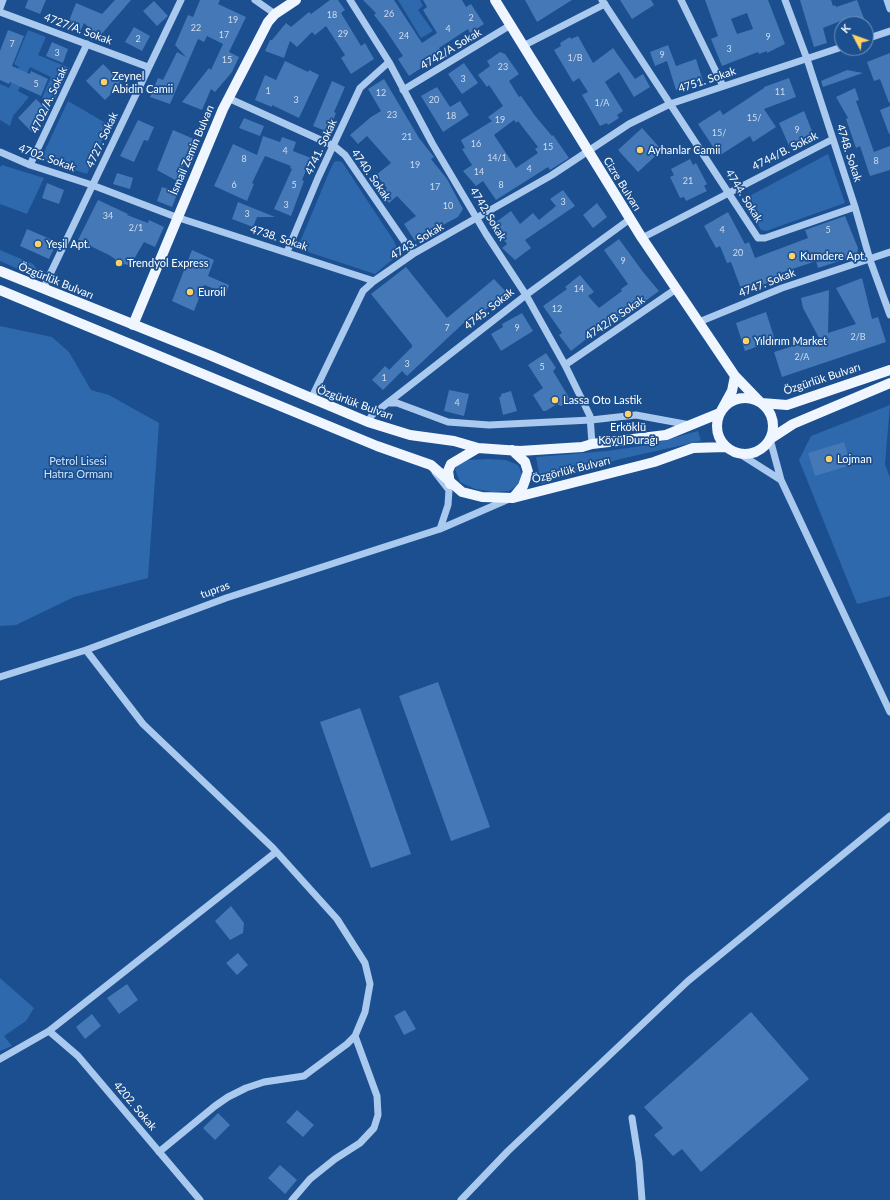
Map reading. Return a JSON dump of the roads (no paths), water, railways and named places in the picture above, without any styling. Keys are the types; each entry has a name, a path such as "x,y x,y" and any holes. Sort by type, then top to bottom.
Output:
{"main road":[{"name":"İsmail Zemin Bulvarı","path":"133,325 176,217 228,98 268,22 275,14 296,0"},
{"name":"Cizre Bulvarı","path":"495,0 509,26 523,46 587,152 642,238 735,376 761,403"},
{"name":"Özgürlük Bulvarı","path":"0,271 212,356 368,422 410,435 454,440 478,448 512,450 582,447 592,444 666,435 720,413"},
{"name":"Özgörlük Bulvarı","path":"0,290 377,446 431,465 450,487 482,497 513,498 654,462 693,448 725,447"},
{"name":"Özgürlük Bulvarı","path":"761,403 787,405 890,370"},
{"path":"735,376 732,391 720,413 716,427 720,441 725,447 740,454 749,454 758,451 770,439 793,424 890,383"},
{"path":"720,413 726,405 738,399 752,399 761,403 767,409 773,423 770,439"},
{"path":"450,487 448,471 451,464 478,448"},
{"path":"512,450 525,462 528,472 523,486 513,498"}],"street":[{"path":"0,8 3,0"},
{"name":"4727. Sokak","path":"43,289 181,0"},
{"path":"256,0 275,14"},
{"name":"4742. Sokak","path":"350,0 389,62 403,90 477,219 526,295 565,365 590,416 592,444"},
{"path":"681,0 723,86"},
{"name":"4748. Sokak","path":"785,0 833,139 870,260 890,314"},
{"path":"887,0 890,9"},
{"path":"523,46 603,2"},
{"name":"4744. Sokak","path":"603,2 758,238 765,238 855,207"},
{"name":"4727/A. Sokak","path":"0,12 148,67"},
{"name":"4742/A Sokak","path":"403,90 509,26"},
{"path":"874,36 890,31"},
{"name":"4702/A. Sokak","path":"30,165 87,44"},
{"name":"4751. Sokak","path":"587,152 629,124 670,104 834,50"},
{"name":"4741. Sokak","path":"287,252 318,178 360,88 389,62"},
{"name":"4740. Sokak","path":"228,98 334,146 345,155 413,254"},
{"name":"4744/B. Sokak","path":"642,238 833,139"},
{"name":"4702. Sokak","path":"0,152 30,165 92,185 176,217"},
{"name":"4743. Sokak","path":"311,399 363,290 413,254 477,219 552,175 587,152"},
{"name":"4738. Sokak","path":"176,217 374,281"},
{"name":"4745. Sokak","path":"368,422 372,415 526,295 630,219"},
{"name":"4747. Sokak","path":"699,322 782,288 870,260 890,252"},
{"name":"4742/B Sokak","path":"565,365 676,289"},
{"path":"388,403 397,404 448,422 488,425 591,420 636,415 692,425"},
{"path":"770,439 781,480 890,712"},
{"path":"740,454 781,480"},
{"path":"440,529 448,505 450,487"},
{"name":"tupras","path":"0,677 86,650 226,598 440,529 513,498"},
{"path":"86,650 143,724 276,852 337,919 365,963 370,984 366,1012 355,1036 304,1076 264,1082 246,1088 228,1097 159,1152"},
{"path":"460,1200 508,1151 688,981 890,816"},
{"path":"0,1059 50,1031 276,852"},
{"name":"4202. Sokak","path":"50,1031 78,1056 200,1200"},
{"path":"292,1200 310,1179 335,1159 360,1143 374,1128 378,1115 378,1096 355,1036"},
{"path":"632,1118 639,1162 642,1200"}],"place":[{"name":"Zeynel Abidin Camii","path":"104,82"},
{"name":"Ayhanlar Camii","path":"640,150"},
{"name":"Yeşil Apt.","path":"38,244"},
{"name":"Kumdere Apt.","path":"792,256"},
{"name":"Trendyol Express","path":"119,263"},
{"name":"Euroil","path":"190,292"},
{"name":"Yıldırım Market","path":"746,341"},
{"name":"Lassa Oto Lastik","path":"555,400"},
{"name":"Erköklü Köyü Durağı","path":"628,414"},
{"name":"Lojman","path":"829,459"}],"park label":[{"name":"Petrol Lisesi Hatıra Ormanı","path":"78,467"}]}
